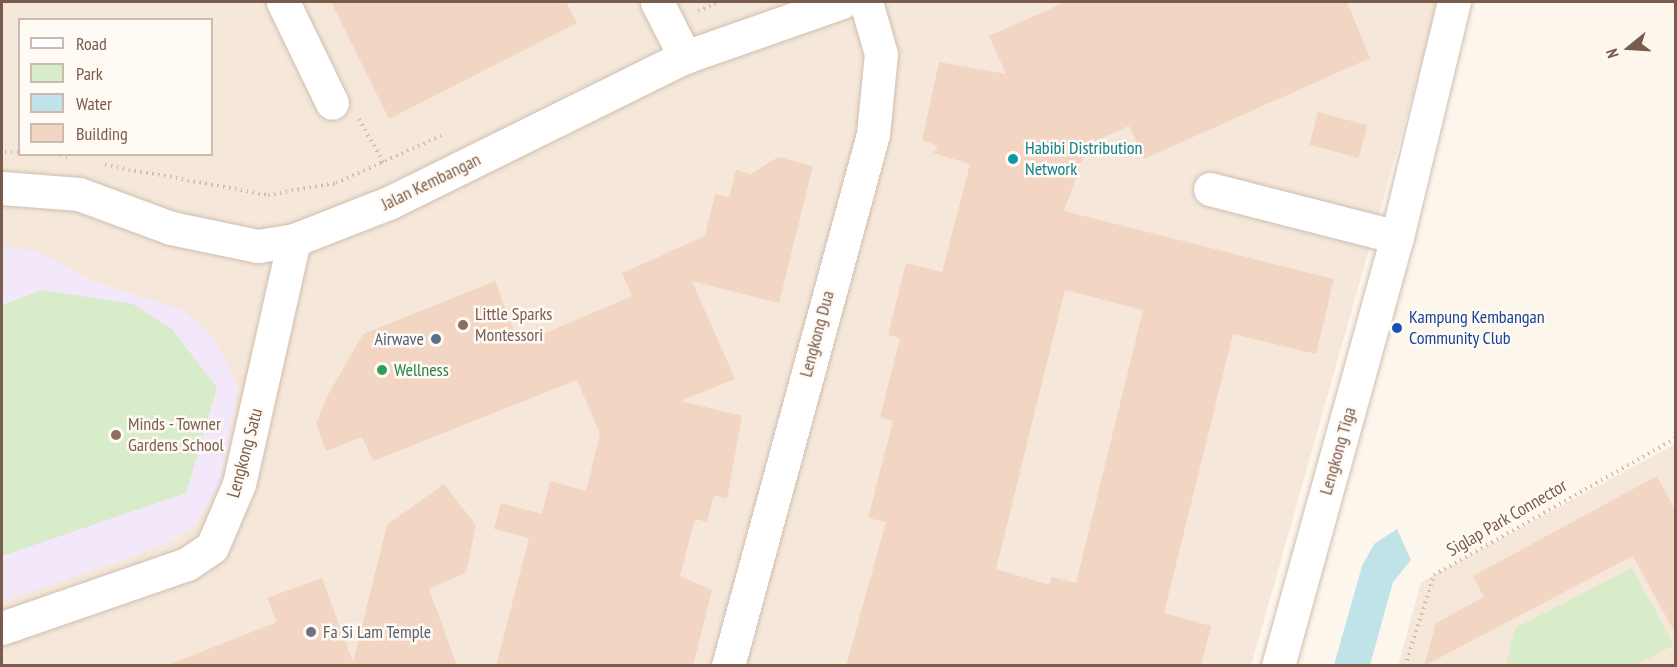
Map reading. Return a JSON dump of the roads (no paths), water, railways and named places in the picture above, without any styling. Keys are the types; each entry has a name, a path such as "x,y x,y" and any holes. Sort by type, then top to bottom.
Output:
{"street":[{"path":"282,2 332,103"},
{"name":"Jalan Kembangan","path":"2,188 79,194 171,228 258,246 294,240 391,202 685,57 842,2"},
{"name":"Lengkong Dua","path":"728,666 873,134 881,54 866,2"},
{"name":"Lengkong Tiga","path":"1278,666 1397,237 1454,2"},
{"path":"664,14 685,57"},
{"path":"1210,189 1397,237"},
{"name":"Lengkong Satu","path":"2,628 187,564 212,547 239,484 294,240"}],"water":[{"path":"1397,529 1411,560 1393,582 1370,665 1334,665 1362,566 1374,544"}],"place":[{"name":"Habibi Distribution Network","path":"1013,159"},
{"name":"Little Sparks Montessori","path":"463,325"},
{"name":"Kampung Kembangan Community Club","path":"1397,328"},
{"name":"Airwave","path":"436,339"},
{"name":"Wellness","path":"382,370"},
{"name":"Minds - Towner Gardens School","path":"116,435"},
{"name":"Fa Si Lam Temple","path":"311,632"}]}
